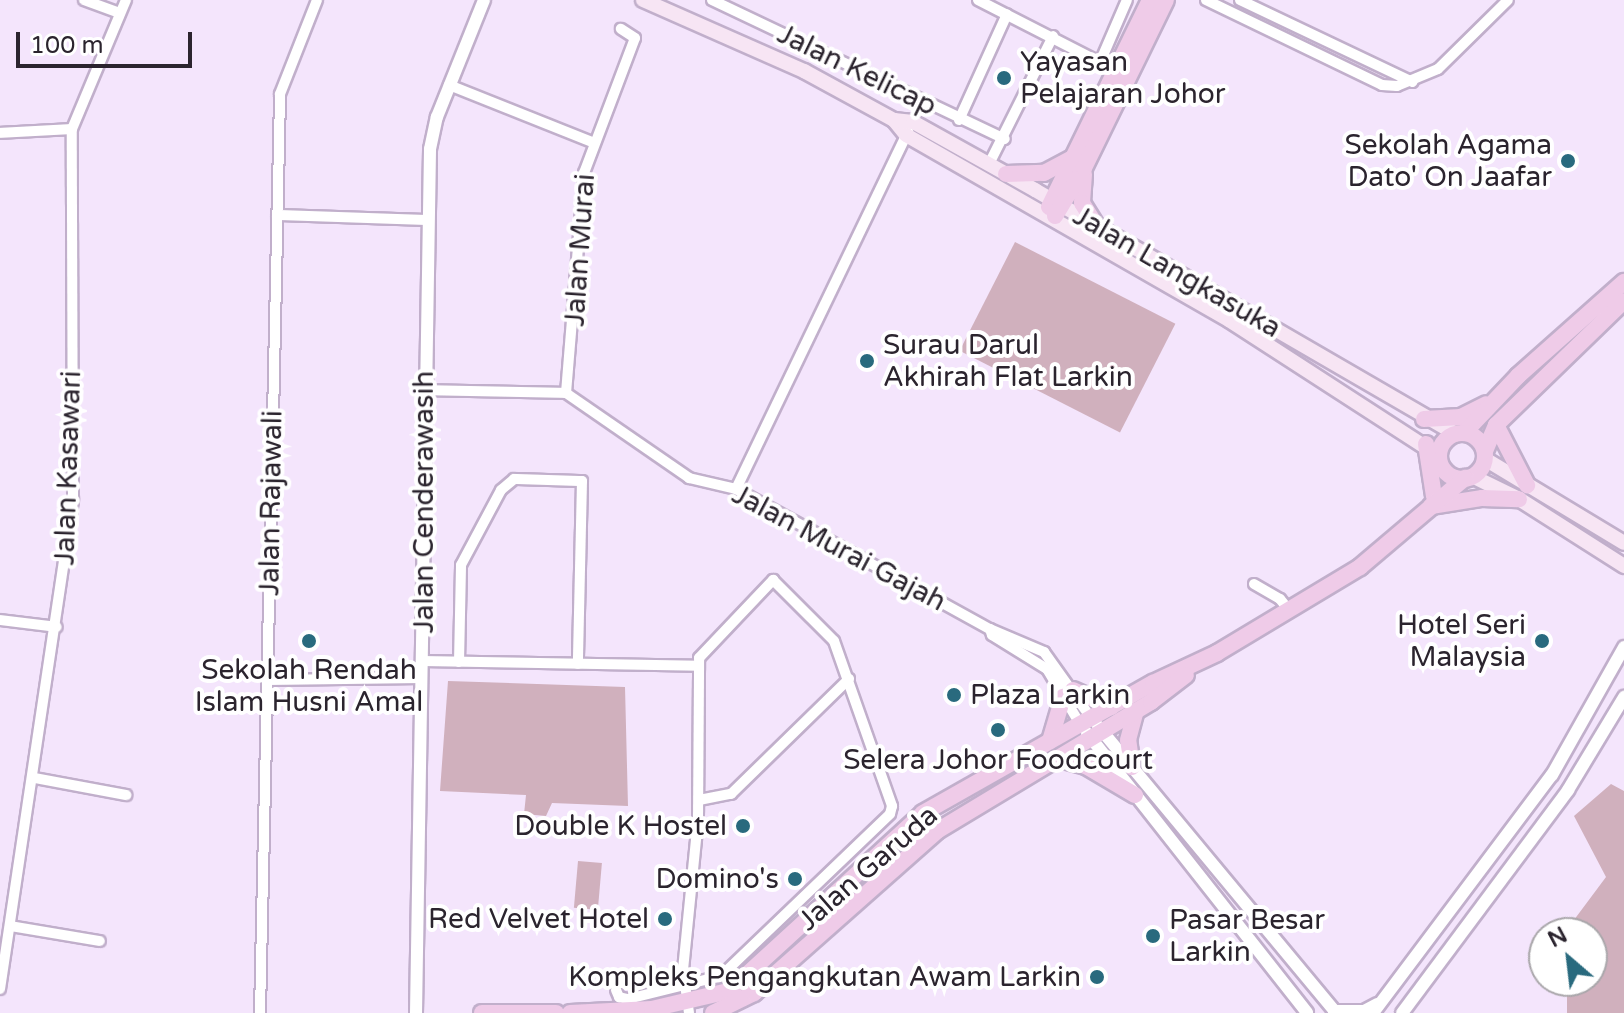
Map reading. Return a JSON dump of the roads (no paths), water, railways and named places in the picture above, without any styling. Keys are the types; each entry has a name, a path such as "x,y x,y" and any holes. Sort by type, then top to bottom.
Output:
{"main road":[{"name":"Jalan Langkasuka","path":"643,0 804,71 1238,305 1424,419 1460,433"},
{"path":"1054,208 1117,71 1162,1"},
{"path":"1054,208 1084,168 1162,1"},
{"name":"Jalan Langkasuka","path":"910,129 1006,174 1054,208 1426,444 1440,460"},
{"path":"1006,174 1056,169 1079,149"},
{"path":"1084,168 1082,203 1098,229"},
{"path":"1429,505 1444,442 1460,433 1624,282"},
{"path":"1468,477 1485,455 1496,425 1624,301"},
{"path":"1424,419 1461,417 1494,399"},
{"path":"1496,425 1523,492"},
{"path":"1460,433 1478,439 1485,455 1523,492 1624,568"},
{"path":"1426,444 1429,505"},
{"path":"1440,460 1450,475 1523,492 1624,543"},
{"name":"Jalan Garuda","path":"570,1013 686,1000 729,991 923,813 1050,741 1136,711 1203,662 1365,564 1429,505 1468,477"},
{"path":"1429,505 1523,492"},
{"name":"Jalan Garuda","path":"718,1013 754,993 937,831 1056,758 1111,707 1203,662"},
{"path":"1050,741 1068,694 1111,707"},
{"path":"1132,767 1128,740 1136,711"},
{"path":"1056,758 1086,766 1135,795"},
{"path":"482,1013 556,1013"}],"street":[{"path":"84,0 120,13"},
{"name":"Jalan Kasawari","path":"0,989 35,778 73,499 72,129 126,0"},
{"name":"Jalan Rajawali","path":"260,1013 280,94 317,0"},
{"name":"Jalan Cenderawasih","path":"416,1013 430,149 449,85 484,0"},
{"name":"Jalan Kelicap","path":"712,0 959,120 1005,139"},
{"path":"978,0 1101,60 1117,71"},
{"path":"1101,60 1127,0"},
{"path":"1206,0 1382,85 1413,82 1438,69 1508,0"},
{"path":"1240,0 1413,82"},
{"name":"Jalan Kelicap","path":"959,120 1007,14"},
{"name":"Jalan Murai","path":"566,393 572,374 584,173 592,142 632,53 634,36 621,29"},
{"path":"989,164 1005,139 1053,36"},
{"path":"449,85 592,142"},
{"path":"0,133 72,129"},
{"path":"736,489 910,129"},
{"path":"277,215 429,220"},
{"path":"424,390 566,393"},
{"name":"Jalan Murai Gajah","path":"566,393 689,478 736,489 990,629 992,635 1047,669 1091,728"},
{"path":"459,662 461,565 501,490 514,479 582,481 578,664"},
{"path":"616,990 619,997 628,999 686,1000 727,971 890,814 892,806 831,635 773,580 705,647 699,666 699,800 686,1000"},
{"path":"1254,584 1280,599 1289,610"},
{"path":"0,620 57,627"},
{"path":"1373,1013 1552,775 1624,647"},
{"path":"422,661 699,666"},
{"path":"267,680 422,678"},
{"path":"699,800 731,794 849,679"},
{"path":"1402,1013 1568,790 1624,697"},
{"path":"1091,728 1132,767 1335,1012 1364,1011 1382,1001"},
{"path":"1091,728 1135,795 1307,1013"},
{"path":"35,778 126,795"},
{"path":"890,814 903,832"},
{"path":"10,926 100,941"}],"place":[{"name":"Yayasan Pelajaran Johor","path":"1004,78"},
{"name":"Sekolah Agama Dato' On Jaafar","path":"1568,161"},
{"name":"Surau Darul Akhirah Flat Larkin","path":"867,361"},
{"name":"Sekolah Rendah Islam Husni Amal","path":"309,641"},
{"name":"Hotel Seri Malaysia","path":"1542,641"},
{"name":"Plaza Larkin","path":"954,695"},
{"name":"Selera Johor Foodcourt","path":"998,730"},
{"name":"Double K Hostel","path":"743,826"},
{"name":"Domino's","path":"795,879"},
{"name":"Red Velvet Hotel","path":"665,919"},
{"name":"Pasar Besar Larkin","path":"1153,936"},
{"name":"Kompleks Pengangkutan Awam Larkin","path":"1097,977"}]}
